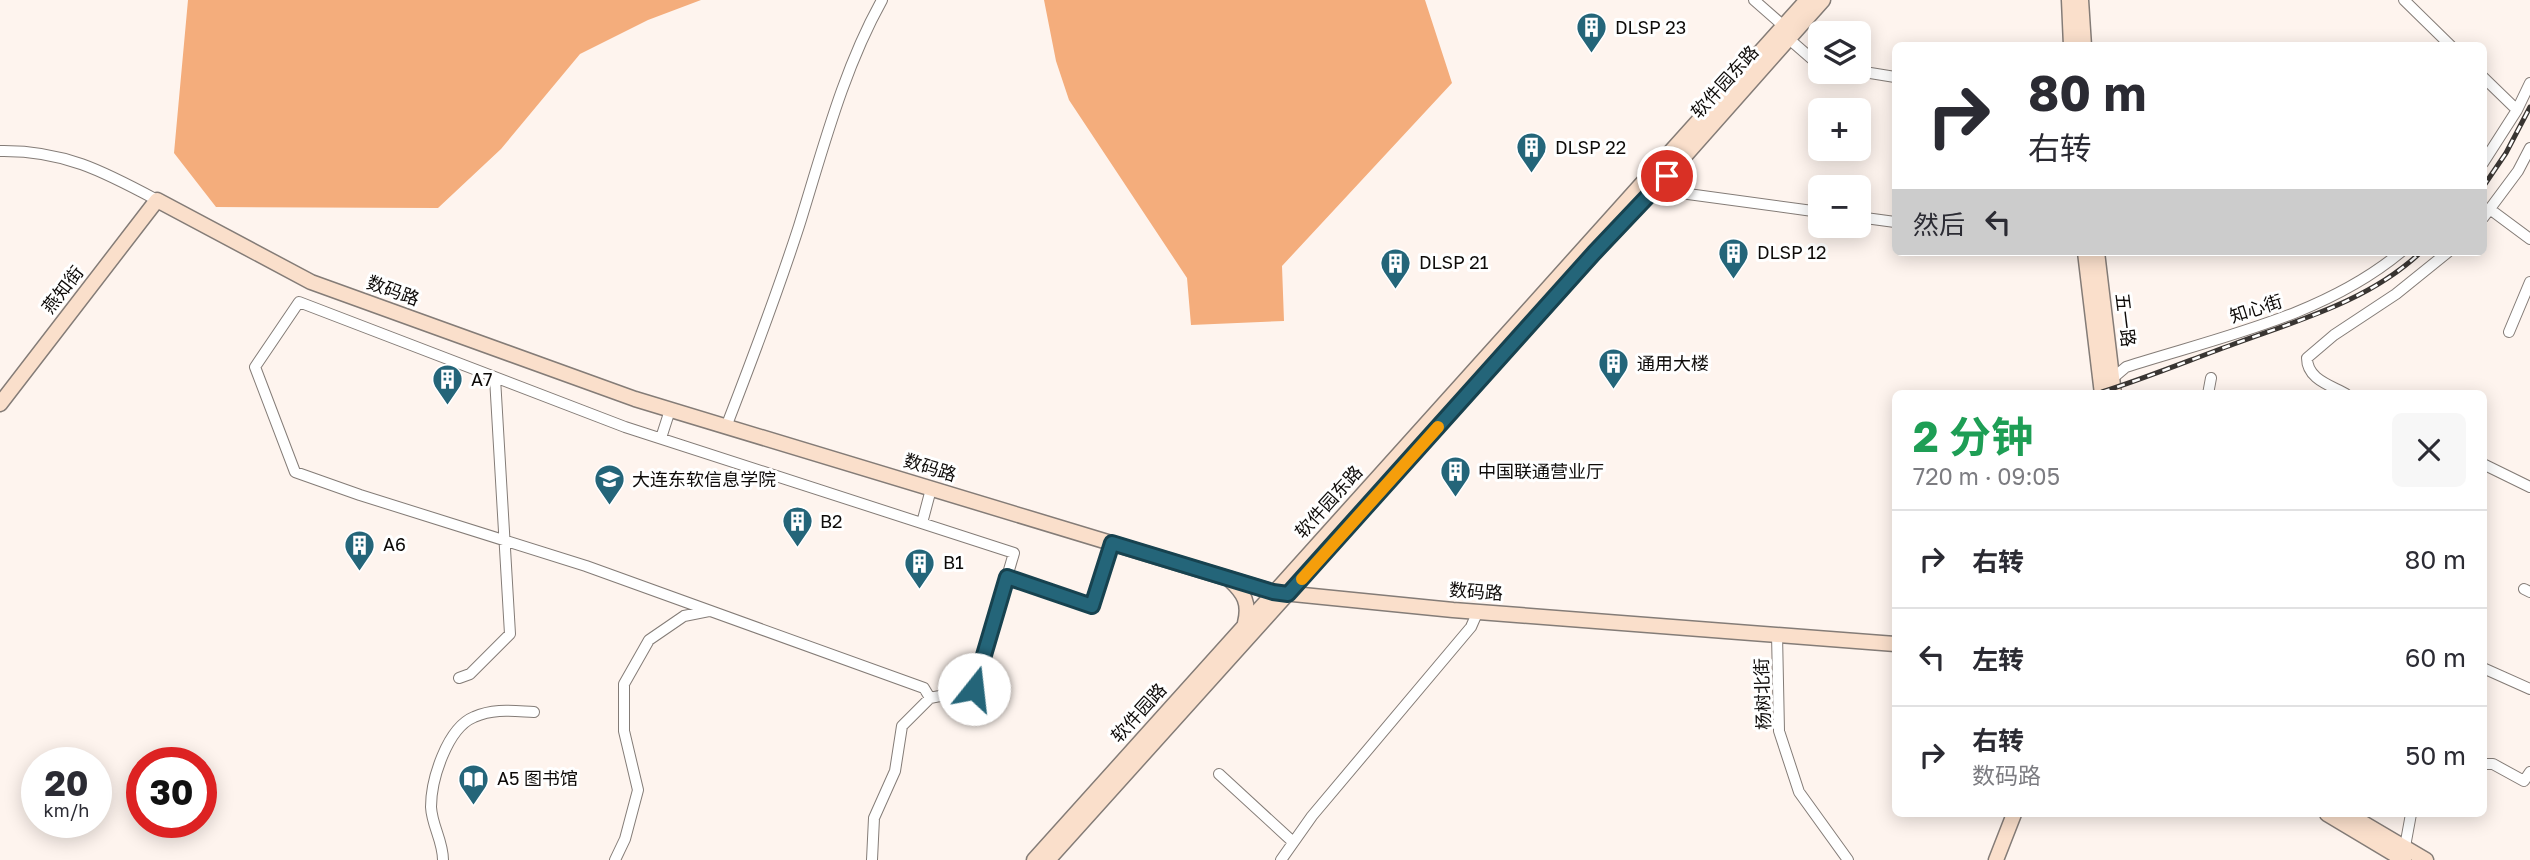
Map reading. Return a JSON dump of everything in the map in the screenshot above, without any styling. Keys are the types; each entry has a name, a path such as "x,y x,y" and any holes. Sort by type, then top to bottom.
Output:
{"main road":[{"name":"软件园东路","path":"1280,593 1310,570 1594,253 1667,176 1788,33 1807,0"},
{"name":"软件园东路","path":"1280,593 1788,33 1824,0"},
{"path":"2069,0 2071,42"},
{"path":"2081,0 2084,42"},
{"name":"数码路","path":"157,200 311,282 635,400 1280,593 1892,644"},
{"name":"燕知街","path":"0,404 157,200"},
{"name":"五一路","path":"2085,256 2102,390"},
{"name":"五一路","path":"2098,256 2114,390"},
{"path":"1310,570 1312,583 1325,598"},
{"path":"1229,579 1246,600 1248,610 1245,622"},
{"name":"软件园路","path":"1034,860 1245,622 1280,593"},
{"name":"软件园路","path":"1048,860 1280,593"},
{"path":"1996,860 2013,817"},
{"path":"2332,817 2404,856 2426,860"},
{"path":"2352,817 2404,856"}],"street":[{"path":"726,427 776,297 845,81 866,29 882,0"},
{"path":"1754,0 1808,54"},
{"path":"2404,0 2447,42"},
{"path":"1871,73 1892,77"},
{"path":"2487,81 2517,110"},
{"path":"2487,157 2517,110 2530,83"},
{"path":"2530,148 2518,171 2487,214 2530,239"},
{"name":"数码路","path":"0,151 28,150 79,161 157,200"},
{"path":"1667,176 1688,194 1808,210"},
{"path":"1871,219 1892,222"},
{"name":"知心街","path":"2113,378 2126,367 2295,313 2347,289 2396,256"},
{"path":"2339,390 2314,376 2307,368 2307,358 2333,335 2396,294 2443,256"},
{"path":"2509,332 2530,282"},
{"path":"872,860 874,818 895,771 902,726 930,698 974,689 1014,553 661,438 495,378 299,302 255,367 295,472 586,566 924,688 930,698"},
{"path":"459,678 470,674 510,634 495,378"},
{"path":"2209,390 2211,378"},
{"path":"661,438 670,410"},
{"path":"2487,466 2530,487"},
{"path":"922,523 931,489"},
{"path":"1007,577 1092,606 1112,543"},
{"path":"615,860 625,839 638,790 624,731 624,684 649,640 684,616 709,611"},
{"path":"1280,860 1320,806 1471,627 1478,611"},
{"name":"杨树北街","path":"1777,634 1779,731 1799,792 1848,860"},
{"path":"2487,670 2530,689"},
{"path":"443,860 441,840 433,822 431,805 436,772 453,737 472,718 500,709 534,712"},
{"path":"2487,764 2493,764 2524,781 2530,772"},
{"path":"1219,774 1293,842"},
{"path":"2404,856 2411,817"}],"shaded area":[{"path":"188,0 701,0 648,20 580,54 501,149 438,208 216,207 174,153"},
{"path":"1044,0 1425,0 1452,83 1282,266 1284,321 1191,325 1187,278 1069,100 1056,61"}],"railway":[{"path":"2487,181 2506,153 2530,107"},
{"path":"2108,390 2332,307 2379,284 2416,256"}],"slow traffic":[{"path":"1302,579 1438,427"}],"place":[{"name":"DLSP 23","path":"1592,55"},
{"name":"DLSP 22","path":"1532,175"},
{"name":"DLSP 12","path":"1734,280"},
{"name":"DLSP 21","path":"1396,290"},
{"name":"通用大楼","path":"1614,391"},
{"name":"A7","path":"448,407"},
{"name":"中国联通营业厅","path":"1455,499"},
{"name":"大连东软信息学院","path":"609,507"},
{"name":"B2","path":"797,549"},
{"name":"A6","path":"360,572"},
{"name":"B1","path":"920,590"},
{"name":"A5 图书馆","path":"474,806"}],"route":[{"path":"974,689 1007,577 1092,606 1112,543 1273,592 1288,594 1594,253 1667,176"}]}
